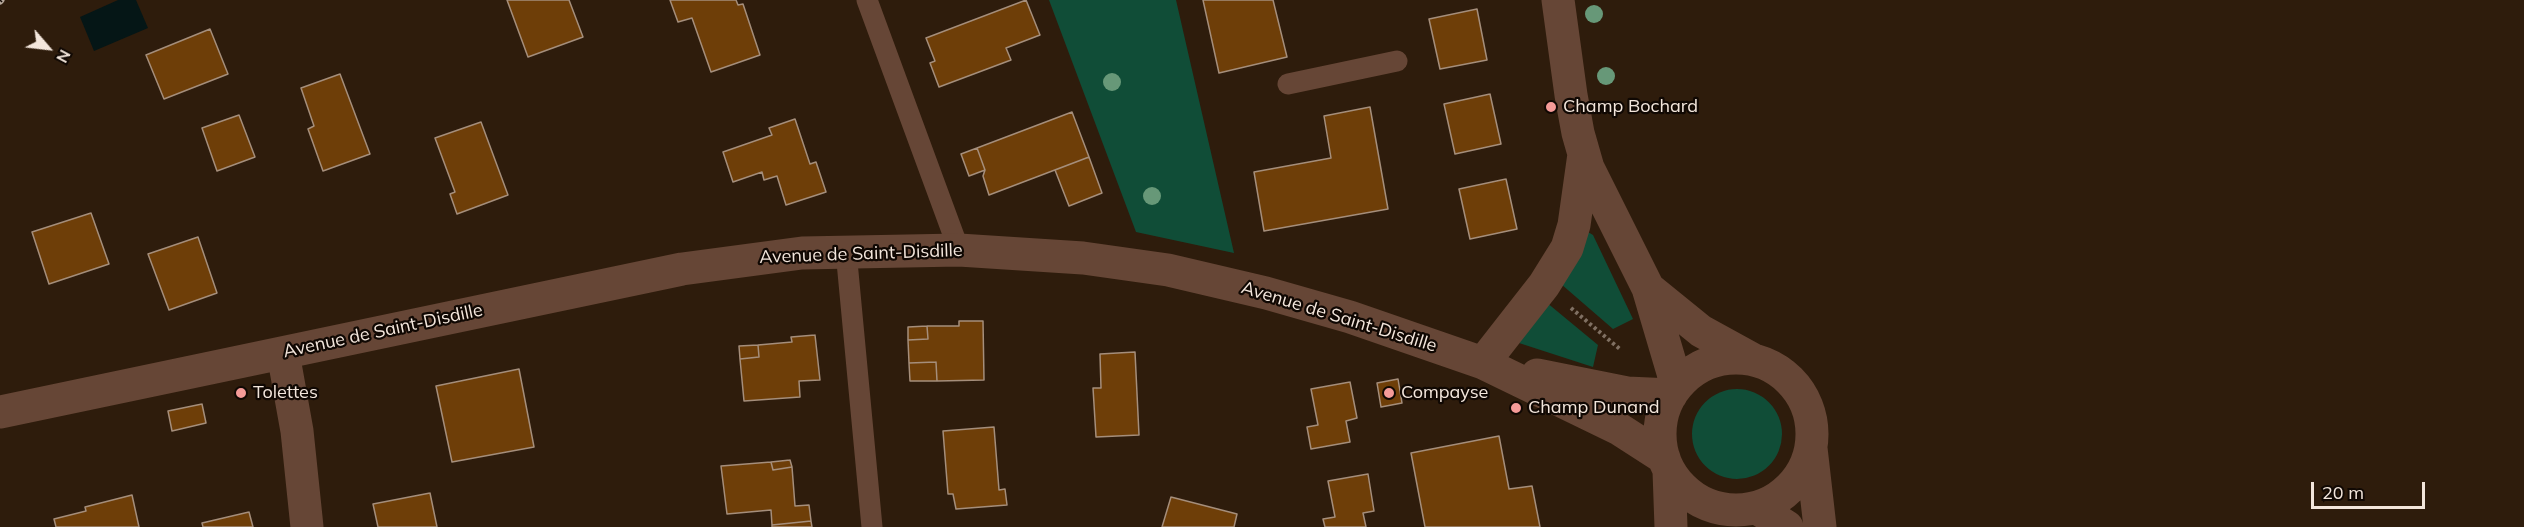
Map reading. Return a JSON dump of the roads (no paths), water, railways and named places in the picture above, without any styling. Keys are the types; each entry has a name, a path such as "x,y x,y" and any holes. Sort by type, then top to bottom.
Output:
{"street":[{"path":"1558,0 1571,95 1588,168 1648,288 1674,391"},
{"path":"1584,152 1574,225 1567,248 1544,285 1483,363 1610,391 1636,394 1674,391"},
{"name":"Avenue de Saint-Disdille","path":"0,412 659,273 758,257 846,251 959,250 1083,258 1201,277 1350,317 1483,363 1619,429 1667,464"},
{"path":"1648,288 1701,331 1752,360"},
{"path":"283,352 297,431 306,527"},
{"path":"1787,527 1697,500 1686,492 1667,464 1661,447 1661,426 1674,391 1703,365 1736,358 1752,360 1779,371 1800,391 1811,418 1811,448 1820,527"},
{"path":"1743,515 1770,502 1793,486 1808,462 1811,448"},
{"path":"1667,464 1671,527"}],"lane":[{"path":"867,0 959,250"},
{"path":"1288,84 1398,61"},
{"path":"846,251 872,527"}],"place":[{"name":"Champ Bochard","path":"1551,107"},
{"name":"Tolettes","path":"241,393"},
{"name":"Compayse","path":"1389,393"},
{"name":"Champ Dunand","path":"1516,408"}]}
